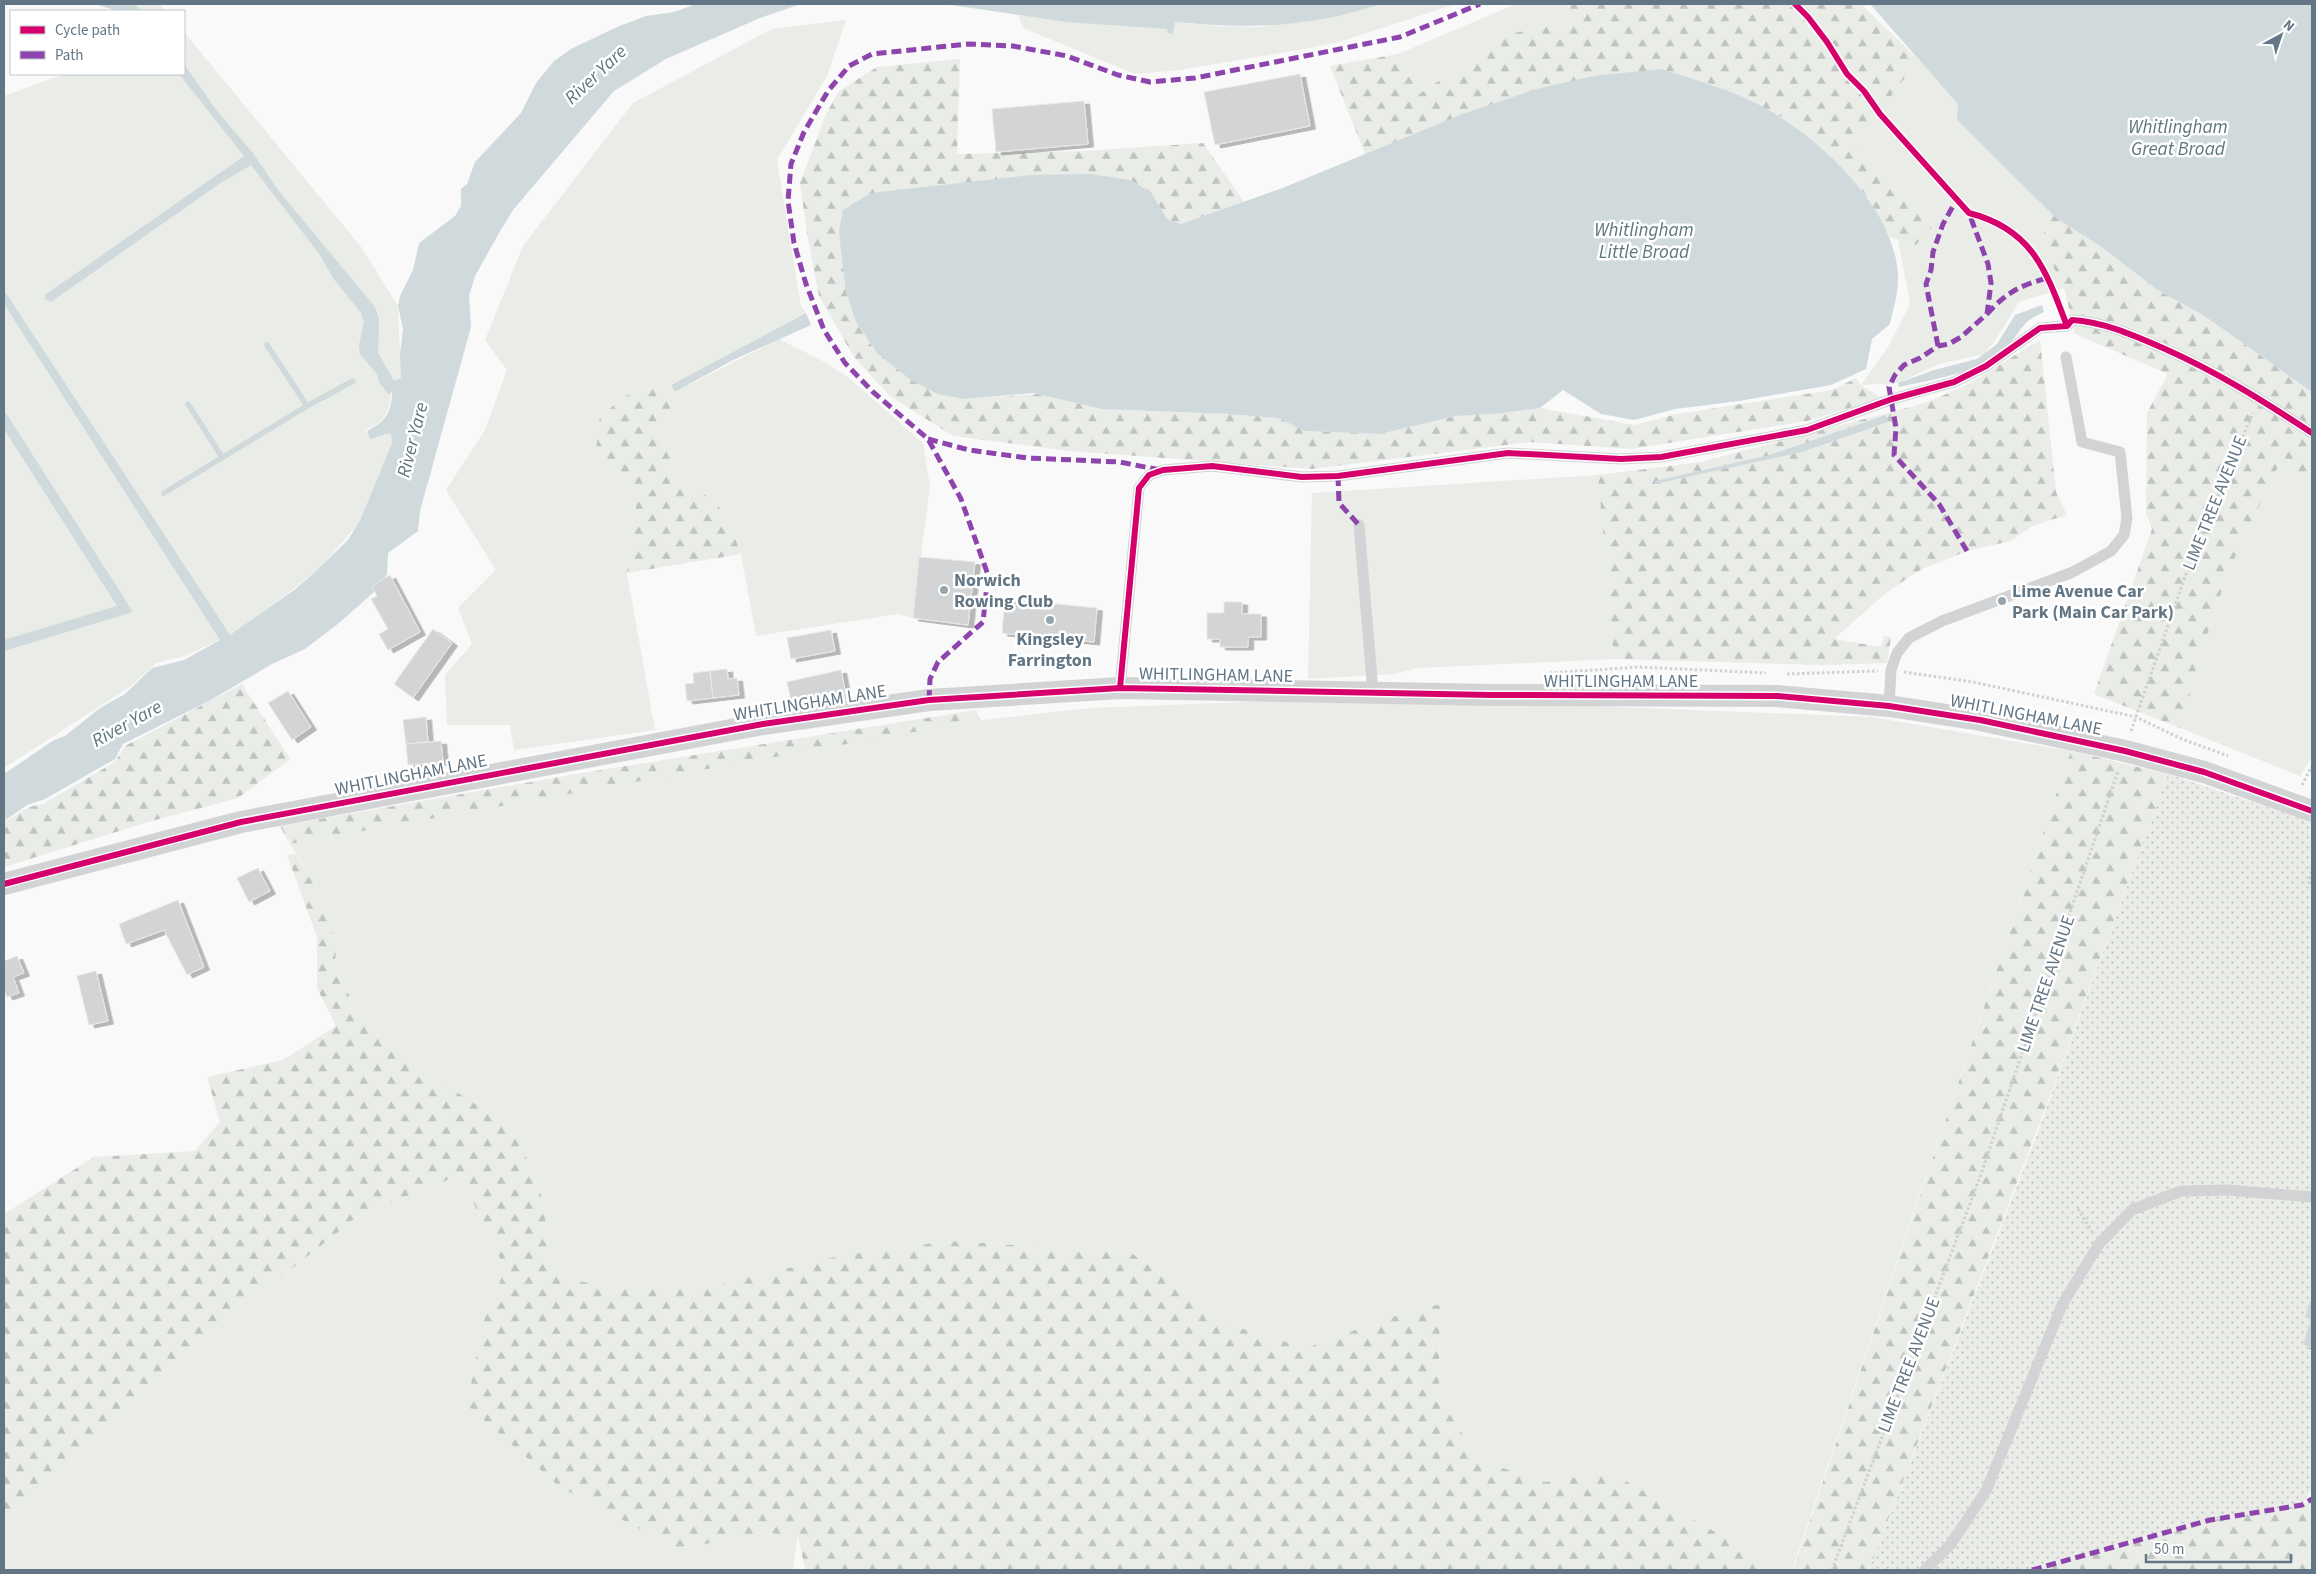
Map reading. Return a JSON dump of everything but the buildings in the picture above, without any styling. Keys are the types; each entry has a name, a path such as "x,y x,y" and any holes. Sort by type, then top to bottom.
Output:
{"street":[{"name":"WHITLINGHAM LANE","path":"4,884 241,822 763,724 929,700 1120,688 1491,695 1777,696 1889,706 1980,720 2125,751 2204,772 2312,811"}],"lane":[{"path":"1120,688 1139,488 1149,475 1162,470 1212,466 1302,477 1338,476 1508,453 1621,459 1661,457 1808,430 1892,399 1954,382 1986,366 2040,328 2067,326 2072,320 2092,321 2132,334 2210,369 2312,433"},
{"path":"1889,706 1891,670 1897,653 1908,638 1942,621 2073,572 2111,551 2124,535 2127,508 2120,452 2082,442 2066,357"},
{"path":"1359,525 1372,680 1371,692"},
{"path":"1925,1570 1950,1544 1986,1491 2062,1305 2099,1244 2132,1210 2181,1191 2228,1190 2312,1197"}],"path":[{"path":"2302,785 2312,766"},
{"path":"2309,884 2312,868"},
{"path":"2078,1209 2099,1244"}],"green space":[{"path":"125,4 160,4 165,10 119,10"},
{"path":"1378,4 1456,4 1339,42 1179,70 1135,74 1023,28 1018,15 1168,29 1173,34 1174,22 1214,26 1261,27"},
{"path":"1516,4 1571,4 1568,22 1509,34 1418,94 1398,54"},
{"path":"1571,4 1861,4 1920,61 1899,85 1857,144 1932,227 1916,245 1890,237 1864,193 1826,153 1783,118 1714,85 1661,69 1536,89 1365,154 1330,66 1398,54 1419,94 1509,34 1568,22"},
{"path":"846,20 827,76 777,160 801,306 806,313 671,385 634,390 596,451 638,492 627,573 655,730 514,750 510,725 447,725 445,675 472,644 458,608 496,570 446,490 485,430 507,370 485,340 523,246 633,103 772,29"},
{"path":"185,33 362,248 398,306 401,378 392,383 389,406 383,418 364,430 370,439 391,434 392,443 358,524 319,569 238,631 185,656 156,663 131,686 4,768 4,96 61,75 185,75"},
{"path":"960,59 957,154 1084,151 1203,143 1244,202 1181,224 1167,219 1151,192 1130,180 846,292 856,322 877,353 964,399 1038,394 1102,409 1280,418 1304,431 1380,434 1456,416 1540,408 1635,425 1677,414 1832,390 1856,378 1861,385 1882,398 1807,421 1631,449 1530,442 1312,469 1070,451 953,436 890,396 854,357 819,296 807,234 800,183 826,114 839,91 877,67"},
{"path":"1920,61 1959,104 1957,120 2051,213 2041,241 2064,288 2019,302 1995,341 1984,354 1939,364 1898,383 1861,385 1888,347 1910,304 1898,239 1916,244 1856,144 1899,85"},
{"path":"2051,213 2103,248 2156,289 2203,315 2312,392 2312,487 2283,456 2228,572 2192,681 2185,730 2094,694 2152,529 2146,513 2147,413 2168,374 2075,334 2065,291 2041,241"},
{"path":"779,339 821,360 848,377 923,443 930,486 913,618 898,614 756,636 741,554 733,533 718,505 677,474 659,435 676,395 675,392"},
{"path":"2040,340 2056,492 2067,515 2032,526 2011,541 1967,551 1922,569 1888,591 1834,639 1881,647 1884,636 1891,637 1887,663 1824,665 1614,659 1598,475 1701,462 1925,403 1965,386"},
{"path":"671,385 676,395 659,435 677,474 718,505 733,533 741,554 627,573 638,492 596,451 600,416 634,390"},
{"path":"2283,456 2312,487 2312,757 2300,776 2185,730 2191,684 2228,572"},
{"path":"1598,475 1614,659 1418,668 1393,674 1308,679 1312,493"},
{"path":"242,684 290,759 238,798 148,822 4,867 4,822 29,807 43,804 115,762 125,746"},
{"path":"1270,701 1541,704 1872,717 2071,751 1792,1570 1775,1570 1738,1545 1610,1472 1545,1482 1479,1460 1439,1397 1440,1304 1388,1318 1306,1348 1234,1326 1130,1252 950,1241 717,1285 602,1286 552,1275 543,1200 370,1028 334,971 337,942 311,878 290,844 965,722 1090,708"},
{"path":"976,710 980,720 290,844 280,826 576,774"},
{"path":"2071,751 2168,774 2054,1085 1869,1570 1793,1570"},
{"path":"2168,774 2312,822 2312,1489 2302,1505 2210,1520 2138,1539 2040,1570 1869,1570 2037,1134"},
{"path":"295,854 311,878 337,942 334,971 370,1028 399,1056 515,1129 543,1200 552,1275 602,1286 717,1285 844,1255 950,1241 1130,1252 1234,1326 1306,1348 1388,1318 1440,1304 1439,1397 1479,1460 1545,1482 1610,1472 1738,1545 1775,1570 805,1570 798,1535 763,1533 678,1549 560,1487 467,1405 483,1322 505,1269 460,1175 358,1216 169,1367 4,1523 4,1214 94,1157 195,1151 220,1122 207,1077 283,1060 336,1026 317,988 317,937 287,855"},
{"path":"460,1175 505,1269 483,1322 678,1549 763,1533 798,1535 793,1570 4,1570 4,1523 169,1367 358,1216"},
{"path":"2312,1499 2312,1570 2032,1570 2210,1520 2302,1505"}],"water":[{"path":"94,4 135,4 140,10 115,10"},
{"name":"River Yare","path":"696,4 801,4 760,18 666,59 614,91 513,210 475,276 469,296 471,327 420,511 418,531 388,553 387,575 373,593 339,623 305,649 272,664 209,701 123,744 115,759 45,799 27,805 4,821 4,774 54,740 65,736 100,708 125,694 152,668 184,660 220,640 4,304 4,290 230,635 294,590 348,540 360,520 392,443 391,434 370,439 367,432 381,422 387,414 392,392 388,394 379,382 377,374 360,354 359,345 364,322 361,313 333,278 320,255 251,165 219,184 51,302 45,299 45,295 244,156 180,75 185,75 185,65 217,111 253,153 278,190 375,307 379,319 378,353 394,381 401,378 400,354 403,329 398,306 400,296 413,270 419,243 455,216 461,206 461,189 467,184 475,162 521,113 536,83 554,61 571,49 617,27 646,16 674,12"},
{"path":"944,4 1380,4 1328,18 1278,25 1228,26 1175,22 1173,34 1168,33 1167,29 1067,22"},
{"name":"Whitlingham Great Broad","path":"1870,4 2312,4 2312,392 2203,315 2156,289 2103,248 2055,217 1957,120 1958,104"},
{"name":"Whitlingham Little Broad","path":"1661,69 1740,96 1783,119 1802,132 1840,166 1874,208 1886,230 1894,253 1898,282 1890,324 1872,339 1866,369 1831,385 1739,401 1675,409 1634,420 1601,414 1563,390 1540,408 1456,416 1380,434 1304,431 1279,418 1102,409 1033,393 964,399 938,394 911,380 877,353 856,322 846,292 839,232 843,210 871,193 1031,175 1090,174 1130,180 1151,192 1167,219 1181,224 1280,189 1460,115 1536,89 1594,76"},
{"path":"2042,305 2044,312 2025,324 2009,345 1992,358 1967,370 1899,387 1898,383 1934,370 1977,359 1997,344 2015,315"},
{"path":"806,313 811,325 733,360 675,392 671,385"},
{"path":"4,410 133,612 4,651 4,640 117,606 4,429"},
{"path":"1886,415 1888,422 1802,452 1655,484 1655,481 1770,455"}],"waterway":[{"path":"267,345 307,406"},
{"path":"164,493 307,406 353,381"},
{"path":"188,404 222,457"}],"marked path":[{"path":"929,700 930,679 938,662 983,622 988,575 961,499 928,439 873,392 845,363 824,330 806,284 794,243 788,201 791,164 804,132 828,91 849,66 872,54 968,44 1013,46 1067,56 1118,75 1150,82 1195,78 1400,37 1480,4"},
{"path":"1938,346 1926,284 1931,270 1933,252 1943,224 1957,199"},
{"path":"1967,551 1939,504 1894,455 1896,428 1889,387 1895,375 1904,365 1920,358 1938,346 1949,344 1961,337 1987,314 1991,283 1988,264 1969,213"},
{"path":"1987,314 2007,295 2029,284 2047,278"},
{"path":"928,439 969,450 1028,458 1120,462 1160,470"},
{"path":"1338,476 1339,503 1359,525"},
{"path":"2032,1570 2210,1520 2302,1505 2312,1499"}],"cycle path":[{"path":"1795,4 1808,17 1827,42 1847,74 1864,91 1880,114 1969,213 1990,220 2008,230 2034,254 2052,287 2067,326"},
{"path":"1120,688 1139,488 1149,475 1163,470 1212,466 1302,477 1338,476 1508,453 1621,459 1661,457 1807,430 1892,399 1954,382 1986,366 2040,328 2067,326 2072,320 2096,323 2118,330 2183,357 2239,387 2312,433"},
{"path":"4,884 241,822 763,724 929,700 1120,688 1491,695 1777,696 1889,706 1980,720 2125,751 2204,772 2312,811"}],"place":[{"name":"Norwich Rowing Club","path":"944,590"},
{"name":"Lime Avenue Car Park (Main Car Park)","path":"2002,601"},
{"name":"Kingsley Farrington","path":"1050,620"}]}
